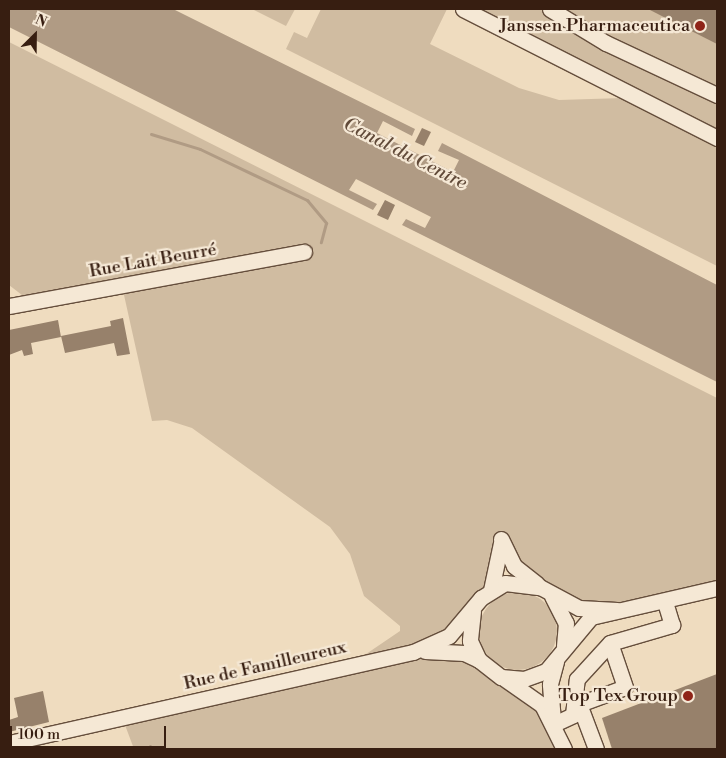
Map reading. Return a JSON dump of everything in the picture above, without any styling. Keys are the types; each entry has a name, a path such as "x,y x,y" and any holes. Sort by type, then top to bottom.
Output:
{"street":[{"path":"463,9 717,138"},
{"path":"550,9 606,43 717,95"},
{"name":"Rue Lait Beurré","path":"9,306 304,252"},
{"path":"554,724 550,684 560,656 566,623 545,590 514,566 501,539 491,590 522,582 545,590 579,608 617,610"},
{"path":"502,677 534,677 560,656 591,617 617,610 665,602 717,588"},
{"name":"Rue de Familleureux","path":"9,743 413,652 449,636 491,590"},
{"path":"554,724 573,715 576,705 577,680 610,643 672,625 665,602"},
{"path":"474,610 470,641 479,660"},
{"path":"576,705 625,687 610,643"},
{"path":"413,652 444,650 479,660 542,705 554,724 564,749"},
{"path":"576,705 596,749"}],"shaded area":[{"path":"252,9 295,9 286,26"},
{"path":"321,9 447,9 430,44 519,88 559,100 623,98 463,9 717,9 717,266 286,49 294,32 307,38"},
{"path":"9,42 717,398 717,588 665,602 579,608 506,553 497,575 444,650 523,690 564,749 134,749 122,717 347,667 400,631 400,626 364,596 350,554 330,527 192,428 167,420 152,421 122,286 31,302 9,285"},
{"path":"518,592 533,595 546,603 554,616 557,631 554,646 546,659 533,667 518,670 503,667 490,659 482,646 479,631 482,616 490,603 503,595"}],"water":[{"name":"Canal du Centre","path":"9,9 173,9 415,129 412,136 383,121 377,133 453,172 459,160 438,151 442,143 717,285 717,382 402,225 406,219 425,228 431,217 356,179 349,190 377,204 373,210 9,27"}],"building":[{"name":"Janssen Pharmaceutica","path":"648,9 717,9 717,44"},
{"path":"422,128 431,132 424,146 415,142"},
{"path":"385,200 395,205 388,220 377,215"},
{"path":"123,318 130,354 117,356 114,343 65,353 61,336 111,326 110,321"},
{"path":"58,320 61,337 31,343 33,354 24,356 22,350 9,355 9,330"},
{"name":"Top Tex Group","path":"717,674 717,749 612,749 602,718"},
{"path":"43,691 49,722 9,732 9,720 18,717 14,698"}],"waterway":[{"path":"151,134 200,149 307,200 326,223 321,242"}],"place":[{"name":"Janssen Pharmaceutica","path":"700,26"},
{"name":"Top Tex Group","path":"688,696"}]}
